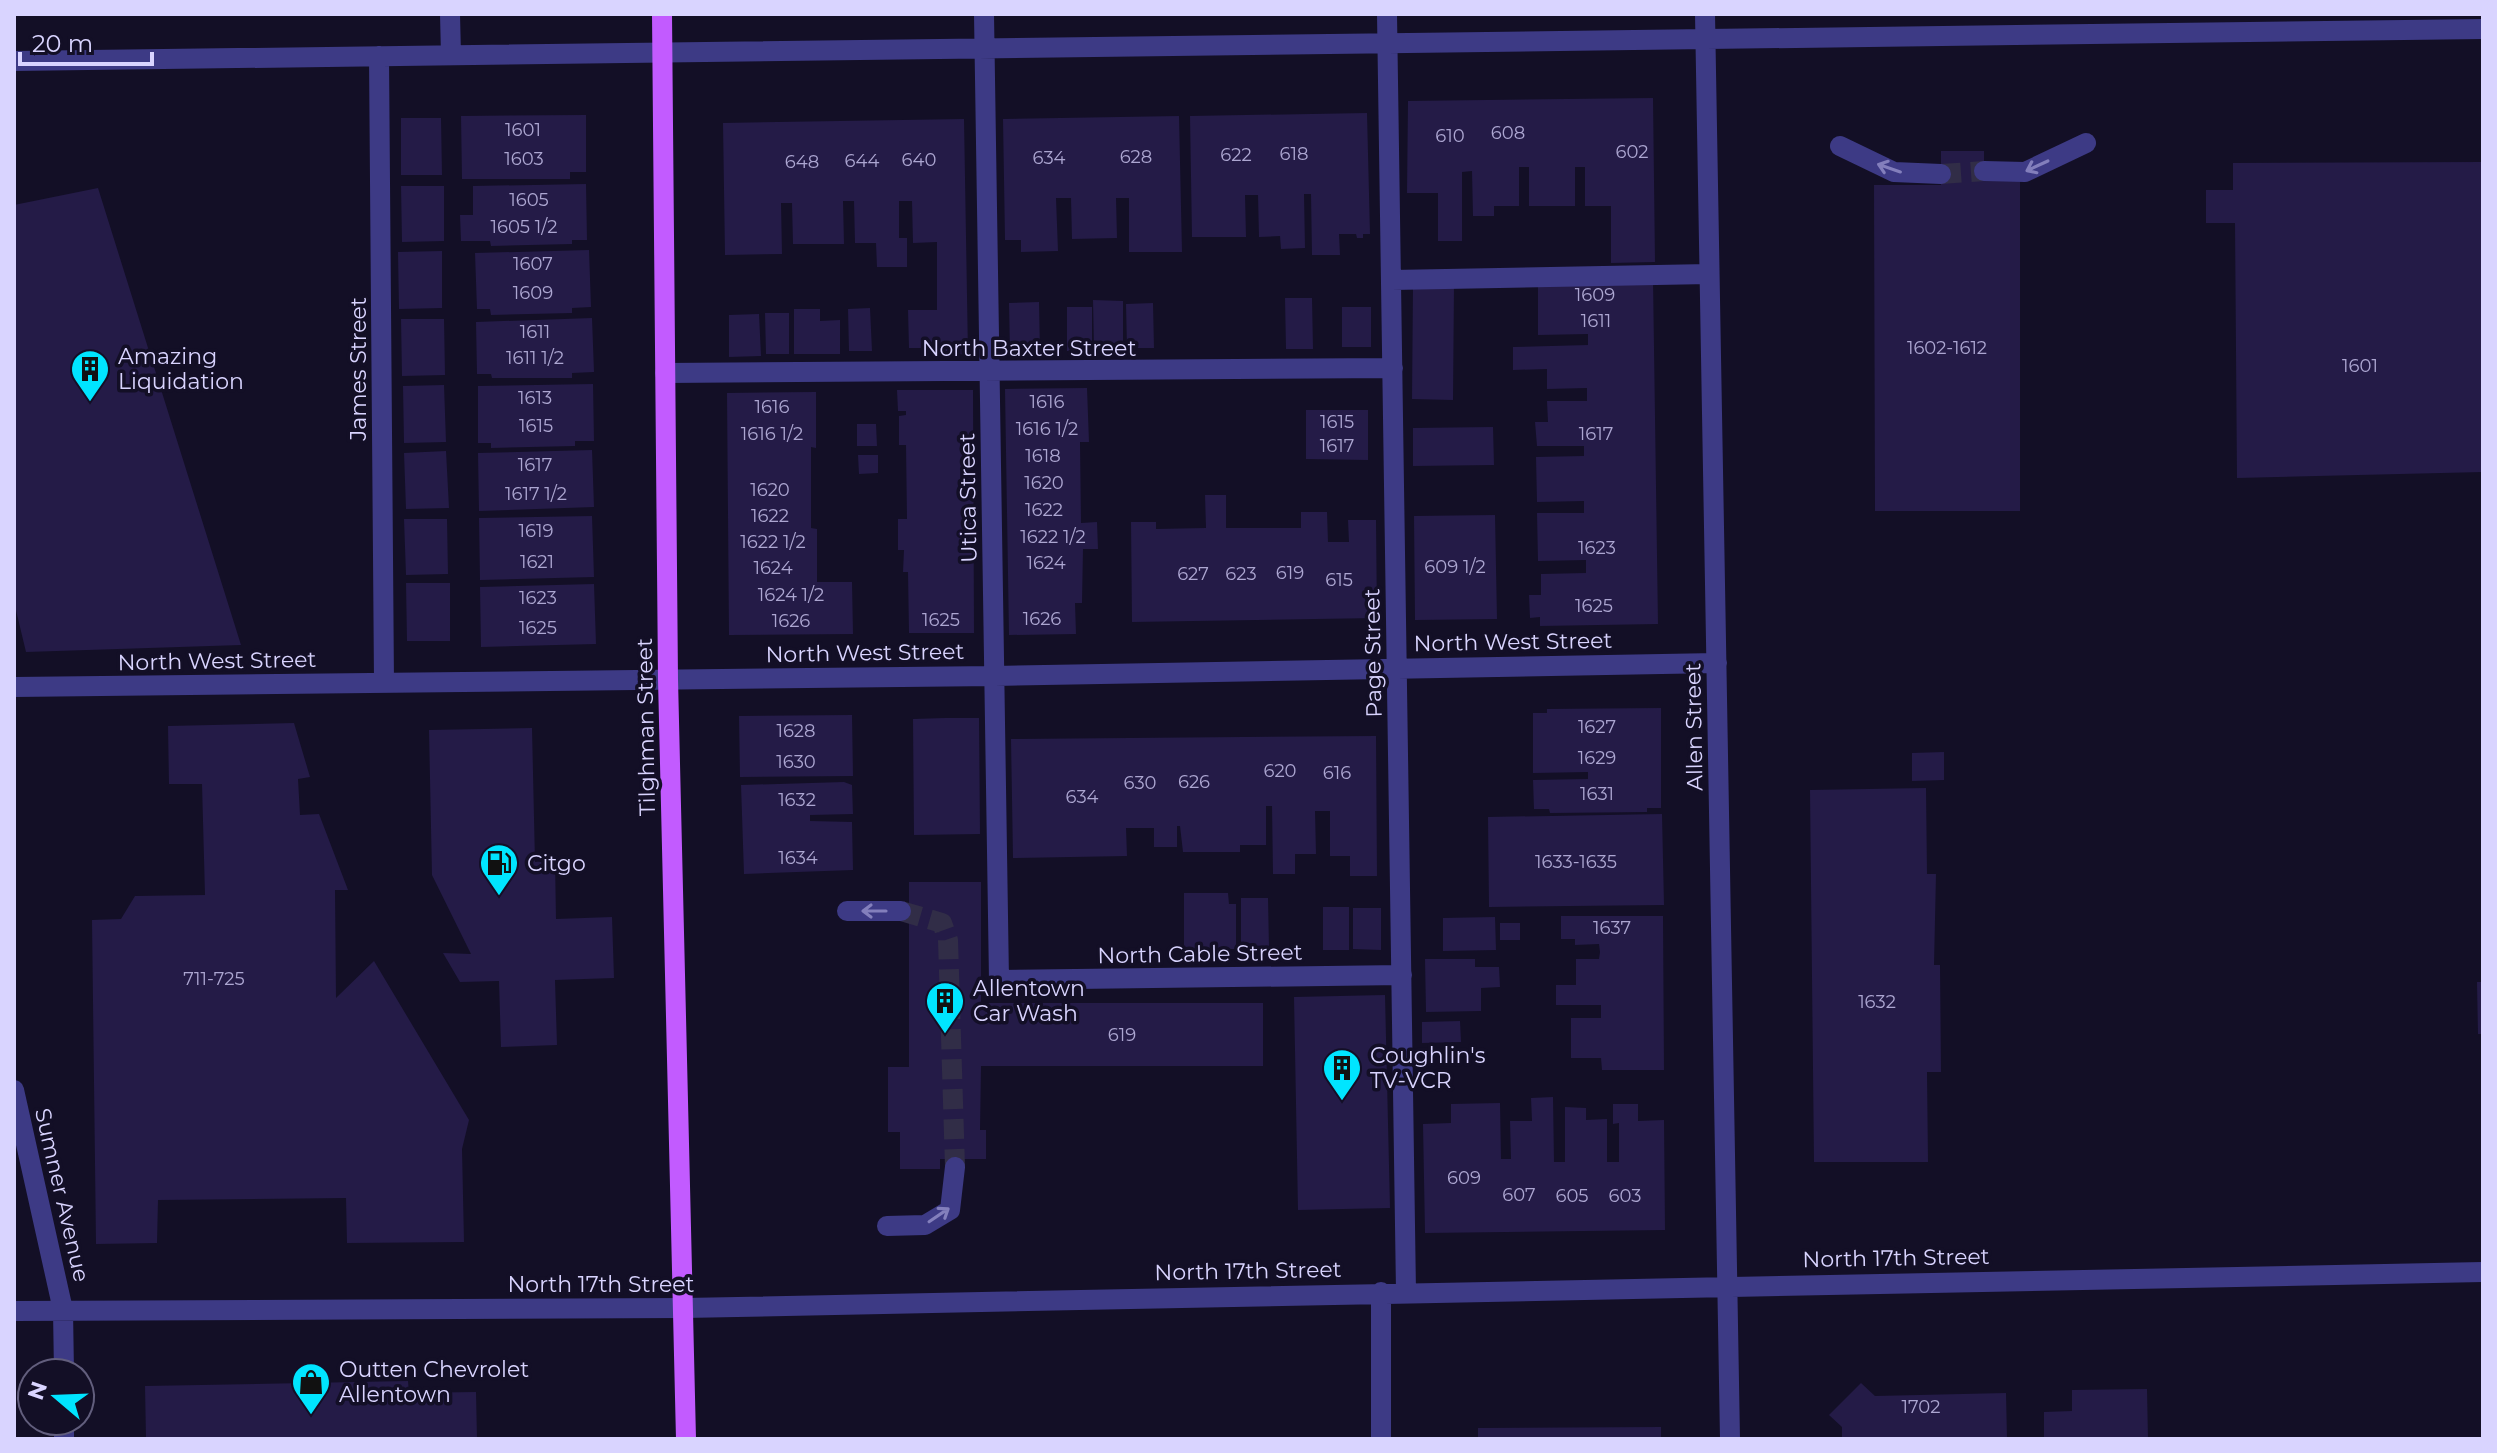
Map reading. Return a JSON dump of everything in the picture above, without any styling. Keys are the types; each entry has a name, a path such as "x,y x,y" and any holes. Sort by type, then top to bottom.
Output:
{"main road":[{"name":"Tilghman Street","path":"662,14 668,679 686,1439"}],"street":[{"path":"450,14 451,55"},
{"name":"Utica Street","path":"984,14 999,980"},
{"name":"Page Street","path":"1387,14 1406,1292"},
{"name":"Allen Street","path":"1705,14 1730,1439"},
{"path":"14,61 1706,39 2028,24 2395,22 2483,29"},
{"name":"James Street","path":"379,56 384,682"},
{"path":"1984,171 2025,172 2086,143"},
{"path":"1840,146 1894,172 1941,174"},
{"path":"1392,280 1709,274"},
{"name":"North Baxter Street","path":"665,373 1393,368"},
{"name":"North West Street","path":"14,687 995,676 1717,663"},
{"path":"847,911 901,911"},
{"name":"North Cable Street","path":"999,980 1402,975"},
{"name":"Sumner Avenue","path":"14,1090 63,1310 64,1357"},
{"path":"887,1226 925,1225 950,1210 955,1167"},
{"name":"North 17th Street","path":"14,1311 684,1308 2483,1272"},
{"path":"1381,1292 1381,1439"}],"building":[{"path":"1653,98 1655,262 1611,263 1611,206 1585,206 1585,167 1575,167 1575,206 1529,206 1529,167 1519,167 1519,206 1494,206 1494,216 1473,216 1472,171 1462,172 1462,241 1438,241 1438,193 1407,193 1408,101"},
{"path":"1367,113 1370,234 1357,238 1356,234 1339,234 1340,255 1312,255 1311,194 1304,194 1305,248 1281,249 1280,236 1259,237 1258,195 1245,195 1246,237 1192,237 1190,116"},
{"path":"586,115 586,172 570,172 570,179 462,179 461,116"},
{"path":"1179,116 1182,252 1129,252 1129,198 1116,198 1117,238 1072,239 1071,198 1056,198 1058,251 1021,252 1021,240 1005,240 1003,119"},
{"path":"401,118 441,118 442,175 401,175"},
{"path":"964,119 968,354 938,355 938,348 909,348 908,310 937,310 937,242 913,243 912,201 899,201 899,238 907,238 907,267 877,267 876,243 855,243 854,201 843,201 844,244 793,244 792,203 781,203 782,254 725,255 723,123"},
{"path":"1941,151 1984,151 1984,180 2020,180 2020,511 1875,511 1874,185 1941,185"},
{"path":"2482,162 2483,472 2237,478 2235,223 2206,223 2206,190 2233,190 2233,163"},
{"path":"586,184 587,240 572,240 572,244 491,246 490,241 461,241 460,215 473,215 473,186"},
{"path":"401,186 444,186 444,241 402,242"},
{"name":"Amazing Liquidation","path":"98,188 241,645 26,652 14,602 14,205"},
{"path":"589,250 591,307 572,308 572,313 491,315 490,309 477,309 475,253"},
{"path":"442,251 442,308 399,309 398,252"},
{"path":"1653,279 1658,624 1540,626 1540,617 1530,618 1529,595 1541,595 1541,574 1586,573 1586,560 1538,561 1537,513 1584,513 1584,501 1537,502 1536,457 1584,456 1584,446 1537,446 1535,422 1548,422 1547,401 1587,401 1587,388 1547,389 1547,369 1513,370 1513,347 1588,345 1588,334 1538,335 1538,281"},
{"path":"1413,285 1454,285 1453,400 1412,399"},
{"path":"1285,298 1312,298 1313,349 1286,349"},
{"path":"1093,300 1123,301 1123,347 1094,347"},
{"path":"1039,302 1040,352 1010,352 1009,303"},
{"path":"1153,303 1154,348 1127,348 1126,304"},
{"path":"1067,307 1092,307 1092,351 1067,351"},
{"path":"1342,307 1371,307 1371,347 1342,347"},
{"path":"870,308 872,351 849,351 848,309"},
{"path":"794,309 820,309 820,321 840,320 840,354 794,354"},
{"path":"765,313 789,313 789,354 766,354"},
{"path":"759,314 761,356 729,357 729,315"},
{"path":"592,318 594,372 572,373 572,378 492,378 491,374 477,374 476,322"},
{"path":"401,319 444,319 445,375 402,376"},
{"path":"593,384 594,441 575,441 575,446 491,448 491,443 478,443 478,386"},
{"path":"444,385 446,442 404,443 403,386"},
{"path":"1087,388 1089,442 1080,442 1081,523 1097,522 1098,549 1083,549 1082,603 1075,603 1076,634 1009,635 1005,389"},
{"path":"897,390 973,390 974,633 909,633 908,572 903,572 904,550 898,550 898,519 907,519 906,445 899,445 899,416 906,415 906,411 898,411"},
{"path":"816,392 816,448 811,447 811,528 817,529 817,582 852,582 853,634 729,635 727,393"},
{"path":"1306,410 1368,410 1368,460 1306,459"},
{"path":"857,424 876,424 877,446 857,446"},
{"path":"1493,427 1494,465 1413,466 1413,428"},
{"path":"592,450 594,507 479,511 478,453"},
{"path":"446,451 449,508 406,509 404,453"},
{"path":"858,455 878,455 878,473 859,474"},
{"path":"1205,495 1226,495 1226,528 1301,528 1301,512 1327,512 1328,542 1349,542 1348,520 1376,520 1377,618 1132,622 1131,522 1156,522 1156,529 1206,528"},
{"path":"1495,515 1497,619 1415,620 1414,516"},
{"path":"592,516 594,577 480,580 479,518"},
{"path":"404,519 447,519 448,574 406,575"},
{"path":"406,583 450,583 450,641 407,641"},
{"path":"594,584 596,644 481,647 480,587"},
{"path":"1661,708 1661,808 1647,808 1647,812 1550,813 1549,809 1534,809 1533,780 1588,779 1588,772 1533,773 1533,713 1547,713 1547,709"},
{"path":"852,715 853,776 740,777 739,716"},
{"path":"979,718 980,834 914,835 913,719"},
{"path":"294,723 310,777 298,779 300,815 319,814 348,890 335,890 336,998 374,961 469,1120 462,1149 464,1242 347,1243 346,1198 158,1200 157,1243 96,1244 92,920 121,919 135,896 205,895 202,784 169,784 168,726"},
{"name":"Citgo","path":"532,728 535,862 555,860 556,919 612,917 614,978 555,980 557,1045 501,1047 499,981 460,982 443,953 471,954 432,875 429,730"},
{"path":"1376,736 1377,876 1350,876 1350,856 1330,856 1330,811 1315,811 1316,854 1295,854 1295,874 1273,874 1272,806 1266,806 1266,845 1240,845 1240,852 1183,852 1180,826 1177,826 1177,847 1154,847 1154,828 1126,828 1127,856 1013,858 1011,739"},
{"path":"1944,752 1944,780 1912,781 1912,753"},
{"path":"844,782 852,785 853,814 810,815 810,821 852,822 853,870 744,874 741,785"},
{"path":"1926,788 1927,874 1936,874 1934,965 1940,965 1941,1072 1927,1072 1928,1162 1814,1162 1810,790"},
{"path":"1662,814 1664,905 1489,907 1488,817"},
{"path":"909,882 981,882 981,1003 1263,1003 1263,1066 981,1066 980,1130 986,1130 986,1159 940,1159 940,1169 900,1169 900,1132 888,1132 888,1067 909,1067"},
{"path":"1184,893 1228,893 1229,904 1236,904 1236,949 1184,949"},
{"path":"1241,898 1268,898 1269,948 1241,948"},
{"path":"1323,907 1349,907 1349,950 1323,950"},
{"path":"1353,908 1381,908 1381,950 1353,949"},
{"path":"1561,916 1663,916 1664,1070 1602,1070 1601,1058 1571,1058 1571,1018 1601,1018 1601,1005 1556,1005 1556,985 1576,985 1576,959 1599,959 1600,952 1599,944 1575,945 1575,939 1561,939"},
{"path":"1495,917 1496,950 1443,951 1443,918"},
{"path":"1500,923 1520,923 1520,940 1500,940"},
{"path":"1425,959 1475,959 1475,967 1499,967 1500,987 1481,988 1481,1011 1426,1012"},
{"path":"2477,982 2483,982 2483,1034 2478,1034"},
{"name":"Coughlin's TV-VCR","path":"1385,995 1390,1208 1298,1210 1294,997"},
{"path":"1460,1021 1461,1042 1422,1043 1422,1022"},
{"path":"1553,1097 1554,1162 1565,1162 1565,1107 1586,1108 1586,1120 1607,1119 1607,1162 1619,1162 1619,1123 1613,1124 1613,1104 1638,1104 1638,1121 1664,1120 1665,1230 1425,1233 1423,1124 1451,1123 1451,1104 1500,1103 1501,1159 1511,1159 1510,1121 1532,1121 1531,1098"},
{"name":"Outten Chevrolet Allentown","path":"408,1381 409,1393 476,1392 477,1439 146,1439 145,1386"},
{"path":"1861,1383 1875,1396 2006,1393 2007,1439 1842,1439 1842,1427 1829,1415"},
{"path":"2147,1389 2148,1439 2044,1439 2044,1412 2072,1411 2072,1390"},
{"path":"1661,1427 1661,1439 1478,1439 1478,1428"}],"tunnel":[{"path":"1941,174 1984,171"},
{"path":"901,911 942,923 948,940 955,1167"}],"place":[{"name":"Amazing Liquidation","path":"90,403"},
{"name":"Citgo","path":"499,897"},
{"name":"Allentown Car Wash","path":"945,1035"},
{"name":"Coughlin's TV-VCR","path":"1342,1102"},
{"name":"Outten Chevrolet Allentown","path":"311,1416"}]}
